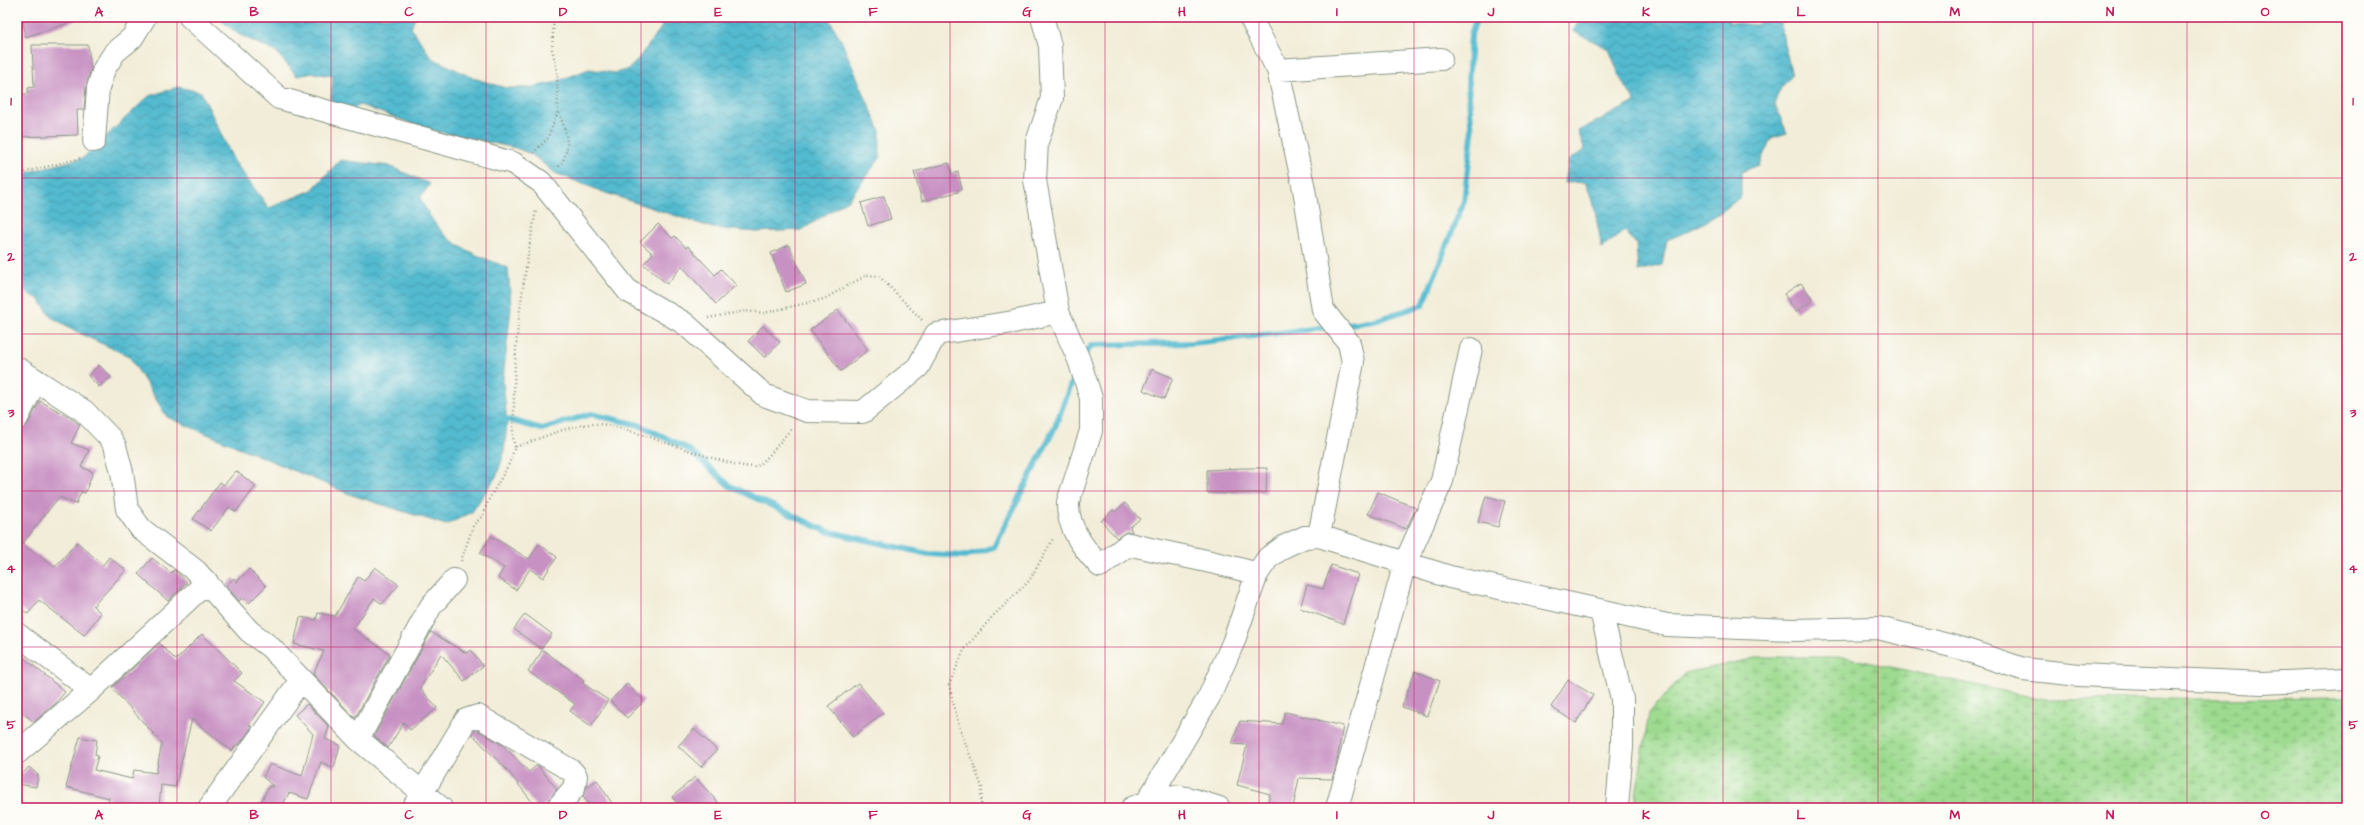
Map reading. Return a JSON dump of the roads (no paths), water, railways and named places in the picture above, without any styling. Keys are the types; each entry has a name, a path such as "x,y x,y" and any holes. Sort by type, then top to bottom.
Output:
{"street":[{"path":"94,141 97,95 104,69 115,52 132,38 145,17"},
{"path":"190,17 279,98 513,163 548,178 628,291 684,323 764,395 807,411 863,412 918,367 936,334 1013,322 1058,312"},
{"path":"1042,17 1050,46 1052,98 1036,142 1035,180 1058,312 1080,360 1091,398 1091,430 1073,484 1068,512 1071,524 1086,551 1100,566 1129,544 1172,555 1207,560 1257,574"},
{"path":"1250,17 1278,70 1304,188 1323,310 1349,343 1353,362 1319,536"},
{"path":"1278,70 1441,59"},
{"path":"1337,808 1405,563 1442,481 1471,349"},
{"path":"17,368 84,411 110,438 115,446 122,472 126,509 141,529 196,571 249,632 270,647 417,801 441,808"},
{"path":"17,418 36,380"},
{"path":"1139,805 1209,696 1233,642 1257,574 1268,558 1285,546 1305,538 1319,536 1450,577 1667,625 1794,630 1878,628 1960,648 2022,669 2079,675 2262,683 2347,679"},
{"path":"358,739 432,606 454,580"},
{"path":"17,753 91,690 207,582"},
{"path":"1601,611 1622,699 1622,747 1617,808"},
{"path":"17,634 91,690"},
{"path":"209,808 301,680"},
{"path":"417,801 466,720 478,716 572,771 576,776 574,788 557,808"},
{"path":"1139,805 1159,797 1178,795 1219,808"}],"water":[{"path":"217,17 415,17 411,28 432,58 473,78 506,88 527,88 553,83 589,69 615,73 627,70 635,63 661,28 665,17 828,17 841,40 880,131 880,158 849,199 802,230 756,232 713,228 606,193 555,173 531,154 516,148 430,130 360,105 346,115 330,110 333,76 313,73 297,76 276,52 238,34"},
{"path":"1581,17 1730,17 1728,22 1755,25 1770,17 1780,17 1784,44 1792,75 1781,88 1774,103 1787,133 1771,138 1759,165 1741,172 1741,196 1724,210 1706,221 1667,240 1662,265 1638,271 1636,244 1625,231 1602,248 1593,201 1585,182 1565,183 1569,160 1585,150 1578,131 1635,102 1619,75 1609,49 1573,31"},
{"path":"178,87 201,92 234,161 269,208 312,190 340,160 389,166 430,184 420,198 437,226 446,236 466,250 508,268 511,308 503,380 507,423 504,453 497,475 472,512 446,525 352,495 167,417 129,356 85,336 51,317 39,299 17,288 17,175 83,158 149,96"}],"waterway":[{"path":"1341,325 1373,321 1423,305 1464,201 1472,135 1468,85 1471,34 1477,17"},
{"path":"1082,357 1092,345 1193,343 1330,327"},
{"path":"498,417 542,429 591,414 639,425 688,449 730,486 826,531 928,554 965,556 994,547 1055,427 1076,371"}]}
